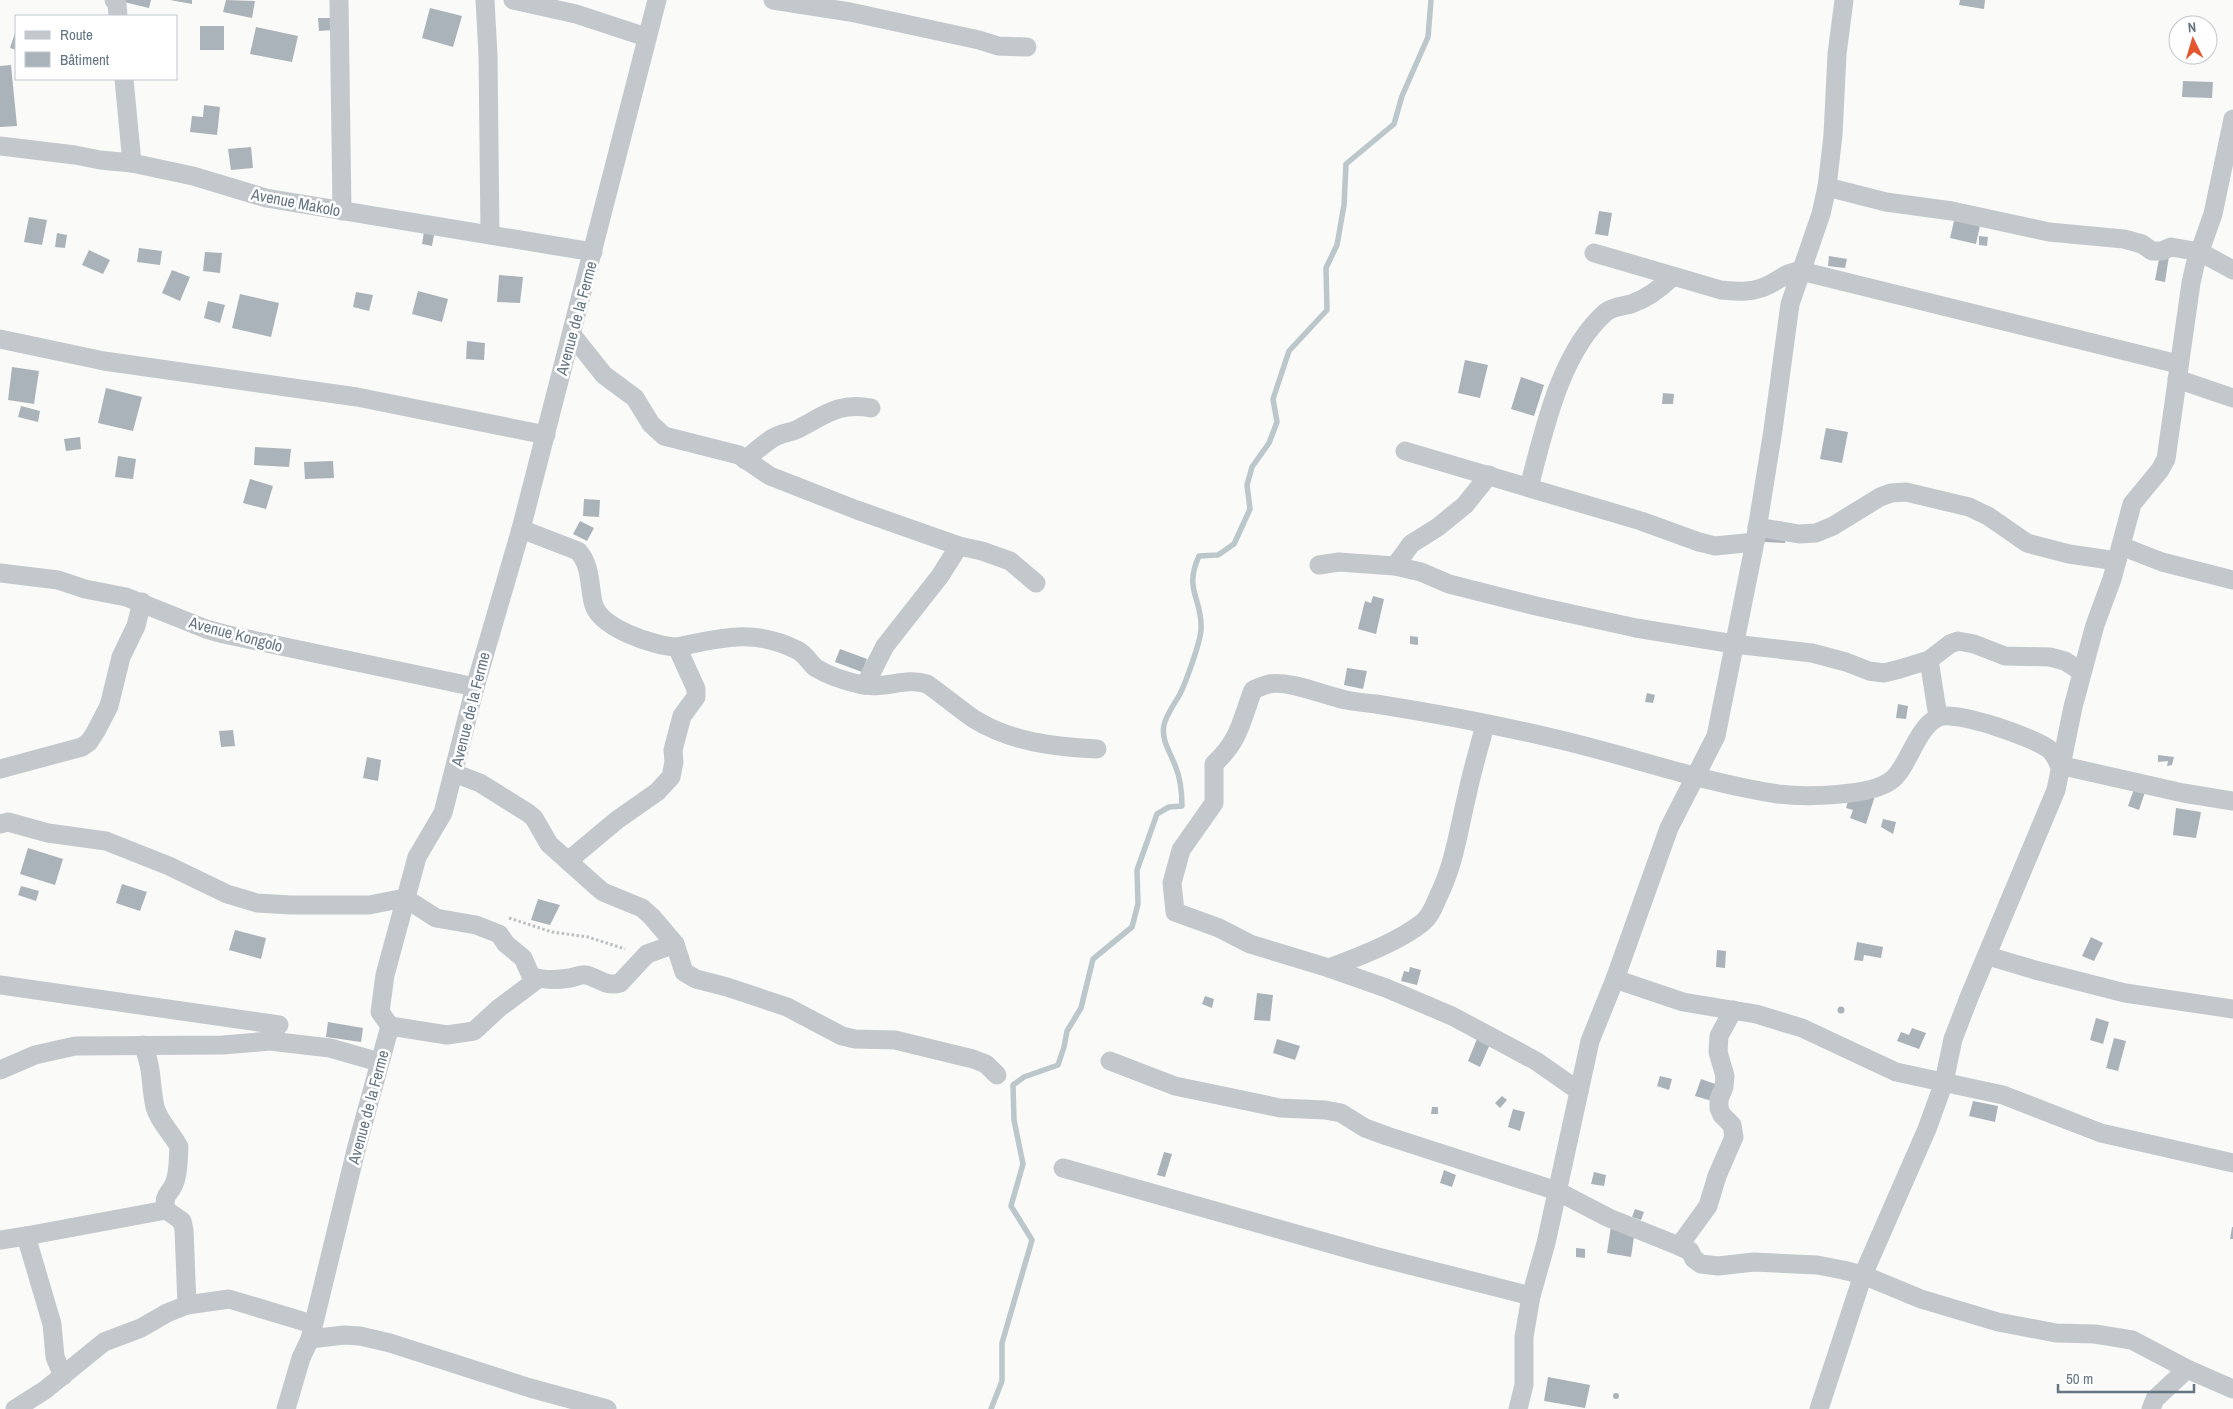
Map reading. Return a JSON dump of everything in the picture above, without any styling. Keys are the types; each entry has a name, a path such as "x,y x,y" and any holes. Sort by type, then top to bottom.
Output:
{"street":[{"path":"114,0 118,4 118,15"},
{"path":"339,0 342,212"},
{"path":"485,0 488,55 490,234"},
{"path":"513,0 576,14 646,37"},
{"name":"Avenue de la Ferme","path":"286,1409 311,1332 379,1062 390,1026 380,1012 385,975 417,857 443,813 475,687 546,435 656,0"},
{"path":"773,0 850,12 979,40 998,46 1027,47"},
{"path":"1518,1409 1524,1385 1524,1337 1532,1296 1544,1253 1590,1041 1654,875 1659,852 1694,777 1706,758 1716,736 1756,535 1774,430 1790,304 1821,214 1827,187 1833,135 1837,54 1844,0"},
{"path":"124,80 132,163"},
{"path":"1819,1409 1863,1275 1888,1213 1927,1128 1944,1082 1954,1039 2056,790 2082,672 2119,553 2132,504 2160,470 2166,459 2191,283 2213,214 2233,119"},
{"name":"Avenue Makolo","path":"0,146 132,163 193,176 266,198 593,252"},
{"path":"1827,187 1886,202 1952,212 2049,232 2124,239 2142,244 2152,250 2162,251 2171,247 2200,252 2233,270"},
{"path":"1594,253 1721,290 1741,292 1762,288 1788,274 1801,271 2178,371 2233,398"},
{"path":"1529,487 1557,388 1579,347 1598,320 1608,310 1647,298 1672,277"},
{"path":"572,335 604,374 635,398 657,432 676,441 728,452 770,476 857,510 959,546 982,551 1010,561 1036,583"},
{"path":"0,339 104,361 358,397 546,435"},
{"path":"745,460 774,437 797,430 826,413 843,406 857,405 871,408"},
{"path":"1405,452 1529,487 1715,546 1756,535 1816,533 1832,526 1880,497 1891,493 1906,492 1969,507 1988,516 2027,543 2069,554 2119,553 2233,580"},
{"path":"1395,566 1411,544 1438,526 1465,504 1489,476"},
{"path":"521,529 578,551 585,558 593,604 609,625 667,647 677,647 738,635 750,636 797,650 806,656 817,669 865,685 917,680 928,684 974,719 1034,743 1060,747 1097,749"},
{"path":"865,685 885,646 940,576 959,546"},
{"path":"1318,565 1340,562 1395,566 1421,572 1449,584 1536,606 1636,628 1734,644 1812,653 1846,662 1868,671 1884,673 1929,660 1950,644 1958,641 1974,644 2005,656 2050,658 2065,661 2082,672"},
{"name":"Avenue Kongolo","path":"0,573 58,580 85,589 142,602 188,622 224,634 475,687"},
{"path":"0,769 82,747 89,742 109,706 121,657 136,626 142,602"},
{"path":"568,861 617,820 657,792 671,777 674,762 673,750 682,716 696,697 696,689 677,647"},
{"path":"1929,660 1938,717"},
{"path":"1580,1091 1536,1061 1452,1016 1329,968 1250,944 1219,928 1174,912 1172,883 1181,850 1214,803 1214,764 1228,752 1242,724 1253,690 1271,683 1308,689 1345,700 1376,704 1549,737 1694,777 1777,794 1807,796 1837,795 1878,788 1894,779 1929,723 1938,717 1948,714 1977,720 2023,737 2051,750 2060,765 2233,801"},
{"path":"1329,968 1364,955 1395,938 1422,922 1432,910 1449,874 1461,830 1466,795 1485,725"},
{"path":"454,773 480,783 528,813 534,818 549,844 603,892 642,908 674,944 684,972 696,980 726,987 787,1007 842,1036 855,1039 896,1040 973,1059 986,1064 997,1075"},
{"path":"0,824 8,822 48,833 106,840 169,866 228,894 257,903 291,906 369,905 406,898 436,918 476,925 499,934 506,944 522,958 531,976 538,979 554,980 588,975 606,984 620,983 647,954 674,944"},
{"path":"1988,956 2125,993 2233,1009"},
{"path":"390,1026 447,1035 474,1031 538,979"},
{"path":"1615,979 1683,1002 1756,1014 1802,1028 1834,1041 1896,1072 2002,1095 2102,1133 2233,1163"},
{"path":"0,985 279,1025"},
{"path":"1679,1246 1708,1206 1734,1137 1732,1125 1722,1115 1719,1108 1719,1099 1724,1087 1724,1076 1718,1052 1720,1036 1733,1010"},
{"path":"0,1070 35,1055 75,1046 223,1045 270,1041 330,1048 379,1062"},
{"path":"143,1045 150,1062 155,1106 159,1118 179,1148 174,1184 166,1194 166,1210"},
{"path":"1110,1061 1175,1086 1280,1108 1325,1110 1340,1113 1365,1128 1387,1136 1557,1190 1609,1218 1679,1246 1690,1252 1694,1259 1701,1264 1718,1266 1754,1262 1817,1265 1863,1275 1920,1299 1998,1322 2056,1333 2095,1334 2132,1340 2187,1369 2233,1388"},
{"path":"1063,1168 1374,1256 1532,1296"},
{"path":"0,1240 166,1210 182,1221 184,1230 187,1305"},
{"path":"26,1236 52,1324 55,1357 62,1376"},
{"path":"15,1409 62,1376 104,1342 141,1328 167,1313 187,1305 229,1299 311,1332 360,1336 390,1343 530,1388 608,1409"},
{"path":"2151,1409 2155,1399 2187,1369"}],"path":[{"path":"502,917 552,932 588,937 626,949"}],"building":[{"path":"124,0 151,0 149,8 124,2"},
{"path":"170,0 192,0 192,4"},
{"path":"226,0 255,1 252,18 223,12"},
{"path":"1960,0 1985,0 1984,9 1959,5"},
{"path":"430,8 462,16 453,47 422,38"},
{"path":"318,18 333,18 333,30 319,31"},
{"path":"200,26 224,26 224,50 200,50"},
{"path":"256,27 298,36 292,62 250,54"},
{"path":"15,33 15,50 10,48"},
{"path":"11,65 17,126 0,127 0,66"},
{"path":"2183,81 2213,82 2212,98 2182,97"},
{"path":"204,105 220,107 217,135 190,132 192,116 203,117"},
{"path":"251,147 253,168 231,170 228,149"},
{"path":"1599,211 1612,213 1608,236 1595,234"},
{"path":"29,217 47,220 42,245 24,242"},
{"path":"1954,221 1981,221 1976,244 1950,238"},
{"path":"424,232 434,235 432,246 422,244"},
{"path":"57,233 67,235 65,248 55,247"},
{"path":"1979,236 1988,237 1987,246 1979,245"},
{"path":"139,248 162,251 160,265 137,262"},
{"path":"89,250 110,260 103,274 82,265"},
{"path":"205,252 222,253 220,273 203,271"},
{"path":"2160,254 2169,256 2165,282 2155,280"},
{"path":"1829,256 1847,259 1845,268 1828,266"},
{"path":"172,270 190,277 180,301 162,293"},
{"path":"499,275 523,277 520,303 497,302"},
{"path":"418,291 448,299 442,322 412,314"},
{"path":"356,292 373,295 369,311 353,307"},
{"path":"240,294 279,303 271,337 232,328"},
{"path":"208,301 225,305 220,323 204,318"},
{"path":"467,341 485,343 484,360 466,359"},
{"path":"1465,360 1488,365 1480,398 1458,393"},
{"path":"12,367 39,371 34,404 8,400"},
{"path":"1521,377 1544,385 1534,416 1511,409"},
{"path":"106,388 142,397 133,431 98,423"},
{"path":"1663,393 1674,394 1673,404 1662,404"},
{"path":"21,406 40,411 38,422 18,417"},
{"path":"1826,428 1848,432 1842,463 1820,459"},
{"path":"80,437 81,449 66,451 64,439"},
{"path":"255,447 291,449 289,467 254,465"},
{"path":"118,456 136,459 133,479 115,477"},
{"path":"333,461 334,478 305,479 304,462"},
{"path":"250,479 273,486 266,509 243,503"},
{"path":"584,499 600,500 599,517 583,516"},
{"path":"580,521 594,528 587,541 573,534"},
{"path":"1765,533 1786,534 1785,543 1764,542"},
{"path":"1373,596 1384,599 1376,634 1358,629 1365,601 1371,603"},
{"path":"1410,636 1418,637 1418,645 1410,644"},
{"path":"840,649 867,659 862,672 835,662"},
{"path":"1347,668 1367,671 1363,689 1344,685"},
{"path":"1647,693 1655,695 1653,703 1645,702"},
{"path":"1898,704 1908,706 1906,719 1896,718"},
{"path":"233,730 235,746 221,747 219,731"},
{"path":"2158,755 2174,757 2172,765 2167,766 2168,761 2158,762"},
{"path":"367,757 381,760 378,781 363,778"},
{"path":"2135,786 2146,789 2139,810 2128,806"},
{"path":"1850,795 1875,796 1866,824 1850,818 1853,810 1846,808"},
{"path":"2176,808 2201,812 2196,838 2173,835"},
{"path":"1883,819 1896,822 1893,834 1881,827"},
{"path":"28,848 63,859 55,885 20,874"},
{"path":"122,884 147,892 140,911 116,903"},
{"path":"21,886 39,891 36,901 18,895"},
{"path":"538,899 560,905 550,925 531,920"},
{"path":"235,930 266,938 261,959 229,950"},
{"path":"2091,937 2103,943 2094,961 2082,956"},
{"path":"1857,942 1883,947 1881,958 1864,955 1863,961 1854,960"},
{"path":"1717,950 1726,951 1725,968 1716,967"},
{"path":"1410,967 1421,970 1417,985 1401,981 1404,971 1409,972"},
{"path":"1257,993 1273,995 1270,1021 1254,1020"},
{"path":"1205,996 1214,999 1212,1008 1202,1004"},
{"path":"1841,1006 1845,1010 1841,1014 1837,1010"},
{"path":"2096,1018 2109,1022 2103,1044 2090,1040"},
{"path":"328,1022 363,1028 361,1042 326,1037"},
{"path":"1912,1028 1926,1033 1919,1049 1897,1041 1901,1032 1909,1035"},
{"path":"2114,1038 2126,1041 2118,1071 2106,1068"},
{"path":"1277,1039 1300,1046 1295,1060 1273,1053"},
{"path":"1477,1039 1490,1044 1480,1067 1468,1061"},
{"path":"1660,1076 1672,1079 1669,1090 1657,1086"},
{"path":"1701,1079 1718,1085 1712,1101 1695,1096"},
{"path":"1502,1096 1507,1100 1500,1108 1495,1103"},
{"path":"1973,1101 1998,1106 1995,1122 1969,1116"},
{"path":"1432,1107 1438,1107 1438,1114 1431,1114"},
{"path":"1513,1109 1525,1112 1520,1131 1508,1127"},
{"path":"1164,1152 1172,1154 1165,1177 1157,1175"},
{"path":"1444,1170 1456,1175 1452,1187 1440,1183"},
{"path":"1594,1172 1606,1175 1604,1186 1591,1184"},
{"path":"1635,1209 1644,1212 1641,1220 1632,1217"},
{"path":"1611,1226 1635,1230 1631,1257 1607,1253"},
{"path":"2232,1227 2233,1239 2230,1239"},
{"path":"1576,1248 1585,1249 1585,1258 1576,1257"},
{"path":"1548,1377 1590,1385 1585,1408 1544,1401"},
{"path":"1616,1393 1619,1396 1616,1399 1613,1396"}],"waterway":[{"path":"991,1409 1002,1381 1002,1343 1032,1240 1011,1206 1023,1164 1014,1120 1013,1085 1024,1077 1058,1065 1067,1031 1081,1008 1093,959 1132,927 1138,904 1137,870 1157,814 1169,807 1182,806 1178,774 1166,746 1163,730 1167,717 1186,681 1200,636 1201,619 1193,586 1195,568 1199,556 1218,555 1234,544 1250,509 1247,485 1252,467 1269,443 1277,422 1273,399 1289,351 1327,310 1326,268 1337,245 1344,205 1346,164 1394,124 1402,96 1428,37 1431,0"}]}
